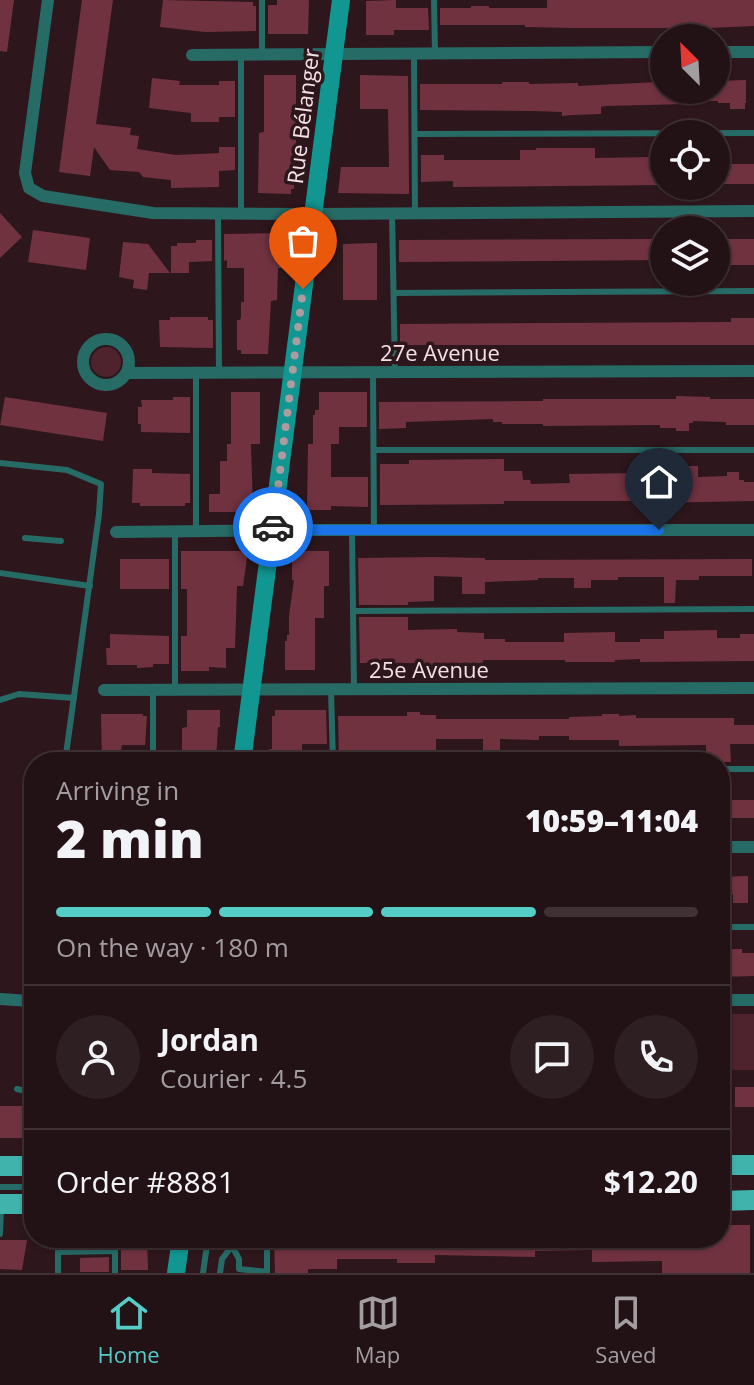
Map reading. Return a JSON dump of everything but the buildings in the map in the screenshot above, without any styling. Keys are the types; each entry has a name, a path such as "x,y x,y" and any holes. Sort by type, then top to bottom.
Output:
{"main road":[{"path":"730,1165 754,1165"},
{"path":"0,1166 24,1166"},
{"path":"730,1201 754,1200"},
{"path":"0,1204 24,1204"}],"street":[{"path":"48,0 25,178 29,188 49,198 153,213 754,211"},
{"name":"Rue Bélanger","path":"243,752 341,0"},
{"path":"192,55 650,52"},
{"path":"730,52 754,52"},
{"name":"27e Avenue","path":"127,373 754,371"},
{"path":"116,532 754,530"},
{"name":"25e Avenue","path":"104,690 754,688"},
{"path":"730,847 754,847"},
{"path":"0,999 24,1001"},
{"path":"730,1000 754,1000"},
{"path":"176,1273 180,1248"}],"lane":[{"path":"262,0 262,55"},
{"path":"434,0 435,53"},
{"path":"414,53 415,212"},
{"path":"241,55 241,214"},
{"path":"415,134 754,133"},
{"path":"392,212 395,372"},
{"path":"218,213 219,373"},
{"path":"394,293 754,291"},
{"path":"373,372 374,531"},
{"path":"196,373 196,531"},
{"path":"374,450 754,450"},
{"path":"0,463 67,470 101,484 66,752"},
{"path":"352,531 354,690"},
{"path":"175,532 175,690"},
{"path":"25,538 61,541"},
{"path":"0,573 90,586"},
{"path":"353,611 754,609"},
{"path":"153,690 153,752"},
{"path":"331,690 333,752"},
{"path":"0,700 19,694 74,698"},
{"path":"730,769 754,769"},
{"path":"730,927 754,927"},
{"path":"17,1089 24,1091"},
{"path":"0,1187 24,1187"},
{"path":"0,1204 0,1234"},
{"path":"58,1248 58,1273"},
{"path":"203,1273 207,1248"},
{"path":"220,1273 222,1259 228,1248"},
{"path":"234,1248 239,1269 267,1272 267,1248"},
{"path":"58,1252 115,1251 115,1273"}],"shaded area":[{"path":"106,347 117,351 121,362 117,373 106,377 95,373 91,362 95,351"},
{"path":"730,1014 754,1014 754,1070 730,1070"}],"way so far":[{"path":"273,527 303,289"}],"route":[{"path":"273,527 272,530 374,531 659,530"}]}
